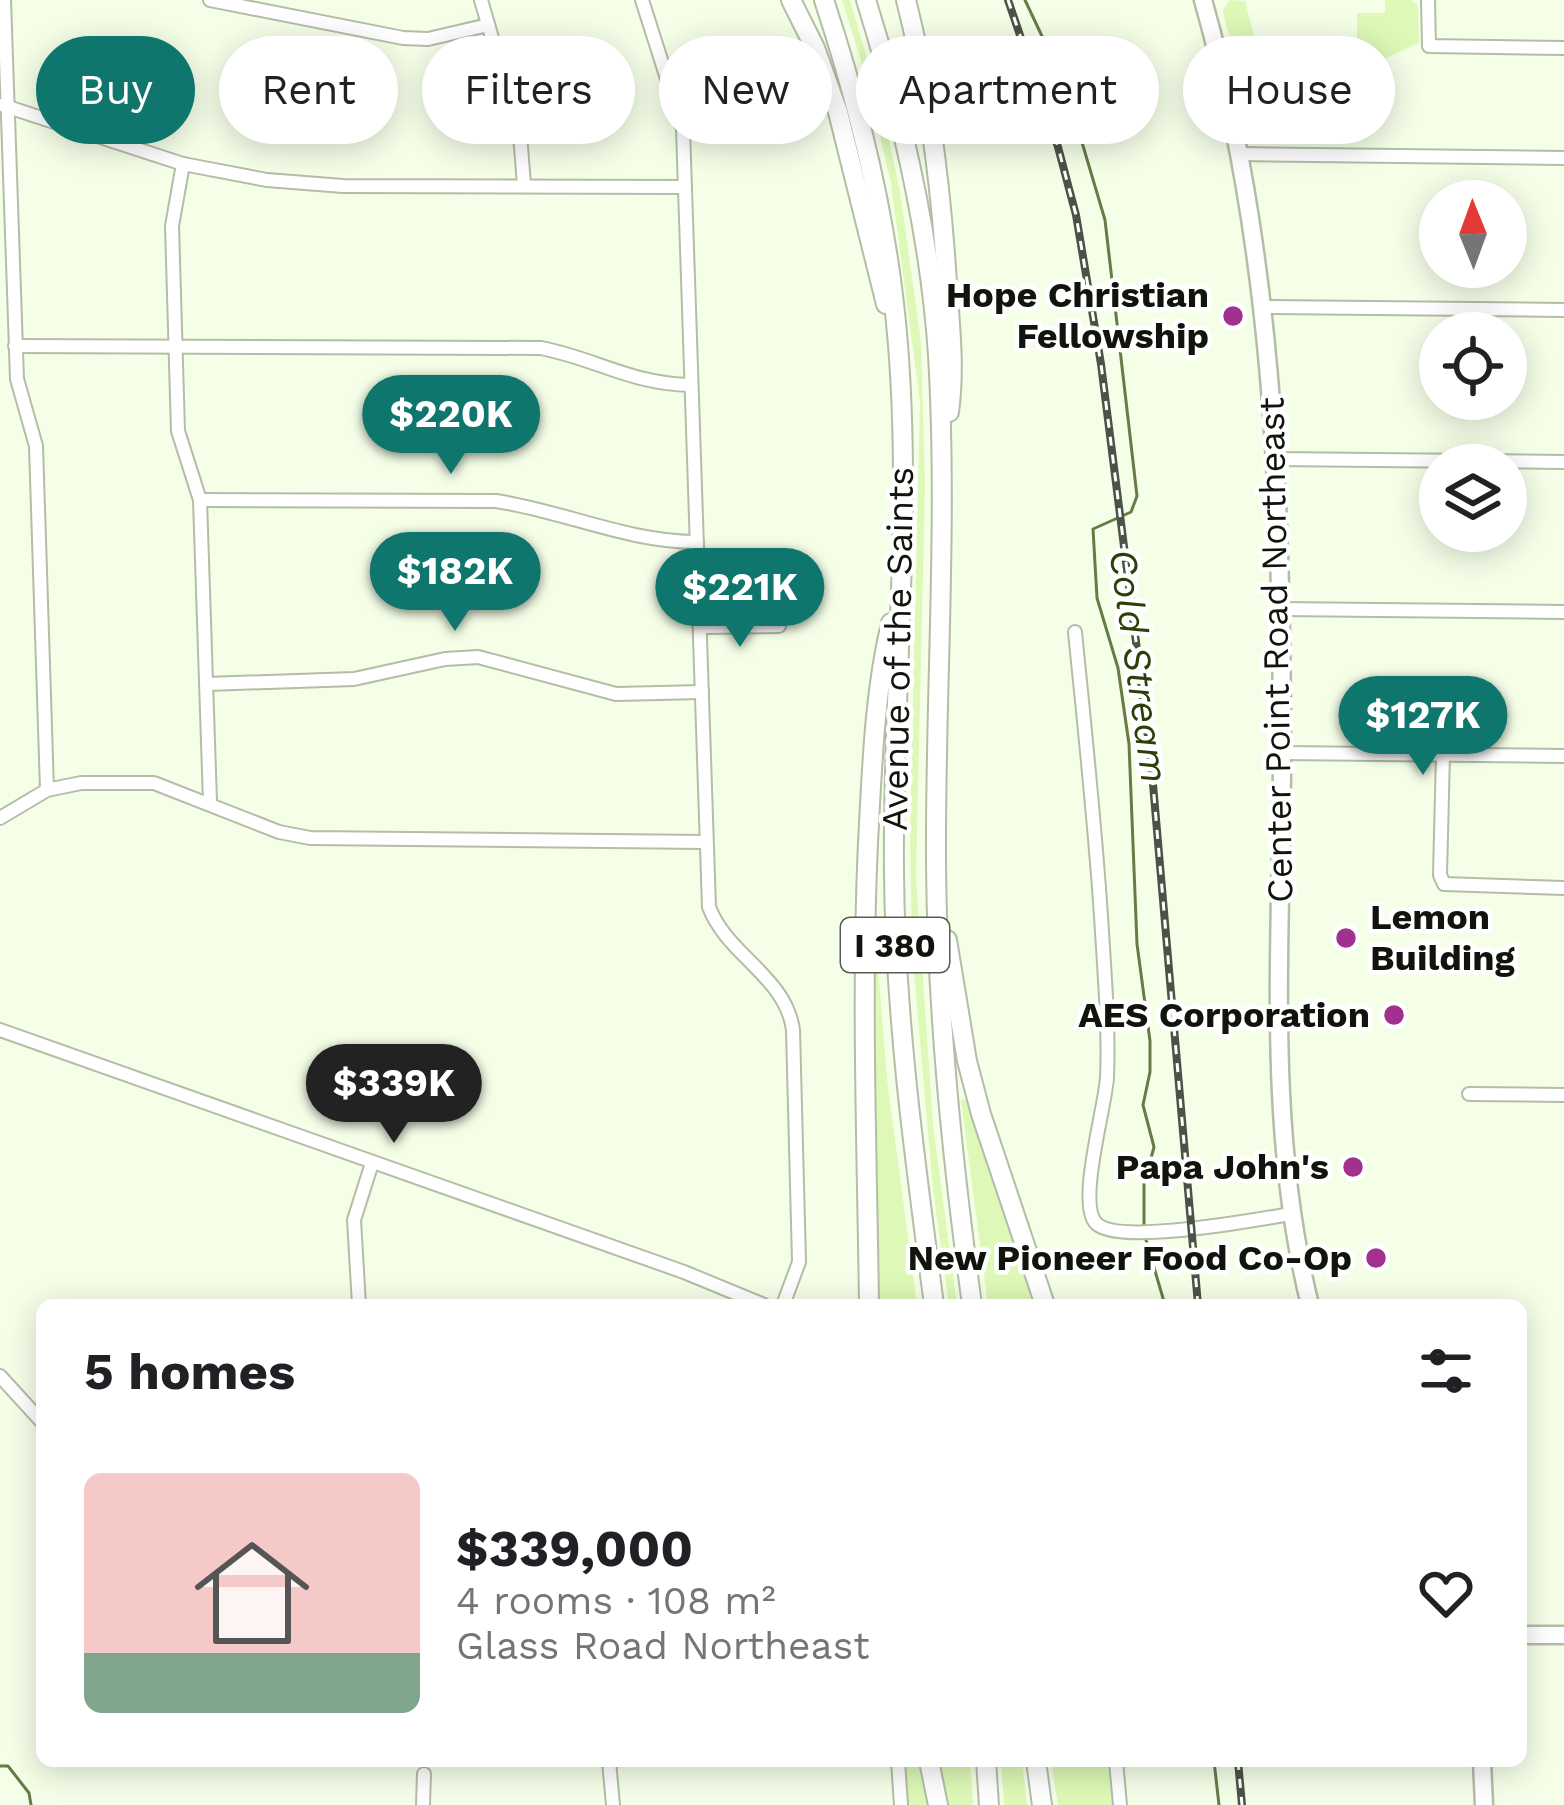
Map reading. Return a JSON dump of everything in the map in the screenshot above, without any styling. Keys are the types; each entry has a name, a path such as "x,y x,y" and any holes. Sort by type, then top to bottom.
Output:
{"highway":[{"path":"791,0 838,112 898,343"},
{"name":"Avenue of the Saints","path":"824,0 871,166 898,343 903,476 895,938 905,1083 933,1299"},
{"name":"Avenue of the Saints","path":"866,0 899,112 922,222 938,352 942,458 936,862 943,1056 971,1299"},
{"path":"906,0 940,176 952,387 942,458"},
{"path":"868,1299 864,914 876,720 900,583"},
{"path":"936,862 967,1061 1043,1299"},
{"path":"930,1767 938,1805"},
{"path":"986,1767 989,1805"},
{"path":"1037,1767 1042,1805"}],"main road":[{"name":"Center Point Road Northeast","path":"1203,0 1230,94 1265,307 1282,753 1280,1122 1291,1214 1309,1299"},
{"path":"1527,1635 1564,1635"},
{"path":"1482,1767 1484,1805"}],"street":[{"path":"4,0 3,105 17,380 36,446 46,790"},
{"path":"210,0 403,38 451,36 488,25"},
{"path":"481,0 520,134 524,185"},
{"path":"642,0 683,129 707,887 716,924 776,989 791,1016 799,1262 785,1299"},
{"path":"1428,0 1429,46 1564,48"},
{"path":"3,105 182,164 309,184 686,187"},
{"path":"1239,154 1564,158"},
{"path":"182,164 172,226 178,430 200,500 210,802"},
{"path":"1265,307 1564,310"},
{"path":"15,346 541,348 573,354 627,377 691,385"},
{"path":"1274,459 1564,462"},
{"path":"200,500 496,501 537,507 666,542 697,542"},
{"path":"1279,609 1564,612"},
{"path":"700,627 779,626"},
{"path":"1075,632 1096,829 1108,1043 1106,1098 1090,1199 1096,1224 1108,1231 1162,1230 1291,1214"},
{"path":"207,683 354,679 445,659 478,657 616,694 702,692"},
{"path":"1282,753 1564,756"},
{"path":"1443,754 1440,874 1444,884 1564,888"},
{"path":"0,818 46,790 81,783 154,783 278,832 310,838 706,842"},
{"path":"0,1030 751,1299"},
{"path":"1469,1094 1564,1095"},
{"path":"359,1299 354,1220 372,1163"},
{"path":"728,1299 733,1291"},
{"path":"0,1376 36,1415"},
{"path":"610,1767 613,1805"},
{"path":"898,1767 901,1805"},
{"path":"1117,1767 1120,1805"},
{"path":"423,1805 424,1774"}],"green space":[{"path":"842,0 850,0 860,36 856,36 856,45"},
{"path":"1230,0 1245,1 1254,36 1231,36 1223,10"},
{"path":"1385,0 1411,0 1418,5 1419,43 1395,54 1395,36 1357,36 1357,13 1385,13"},
{"path":"882,144 890,144 900,191 921,342 925,486 916,877 933,1125 956,1299 948,1299 933,1189 912,950 910,832 920,402"},
{"path":"875,928 887,1079 916,1299 879,1299 873,1173"},
{"path":"969,1099 1037,1299 987,1299 961,1100"},
{"path":"905,1767 923,1767 931,1805 908,1805"},
{"path":"938,1767 970,1767 973,1805 947,1805"},
{"path":"1001,1767 1023,1767 1027,1805 1004,1805"},
{"path":"1052,1767 1110,1767 1113,1805 1058,1805"}],"waterway":[{"name":"Cold Stream","path":"1025,0 1065,85 1105,220 1137,496 1131,512 1093,529 1097,598 1118,668 1129,744 1137,944 1150,1041 1143,1105 1154,1147 1144,1184 1144,1230"},
{"name":"Cold Stream","path":"1146,1240 1163,1299"},
{"path":"0,1766 8,1766 29,1793 31,1805"},
{"name":"Cold Stream","path":"1215,1767 1219,1805"}],"railway":[{"path":"1008,0 1076,215 1101,364 1151,761 1197,1299"},
{"path":"1239,1767 1242,1805"}],"place":[{"name":"Hope Christian Fellowship","path":"1233,316"},
{"name":"Lemon Building","path":"1346,938"},
{"name":"AES Corporation","path":"1394,1015"},
{"name":"Papa John's","path":"1353,1167"},
{"name":"New Pioneer Food Co-Op","path":"1376,1258"}]}
